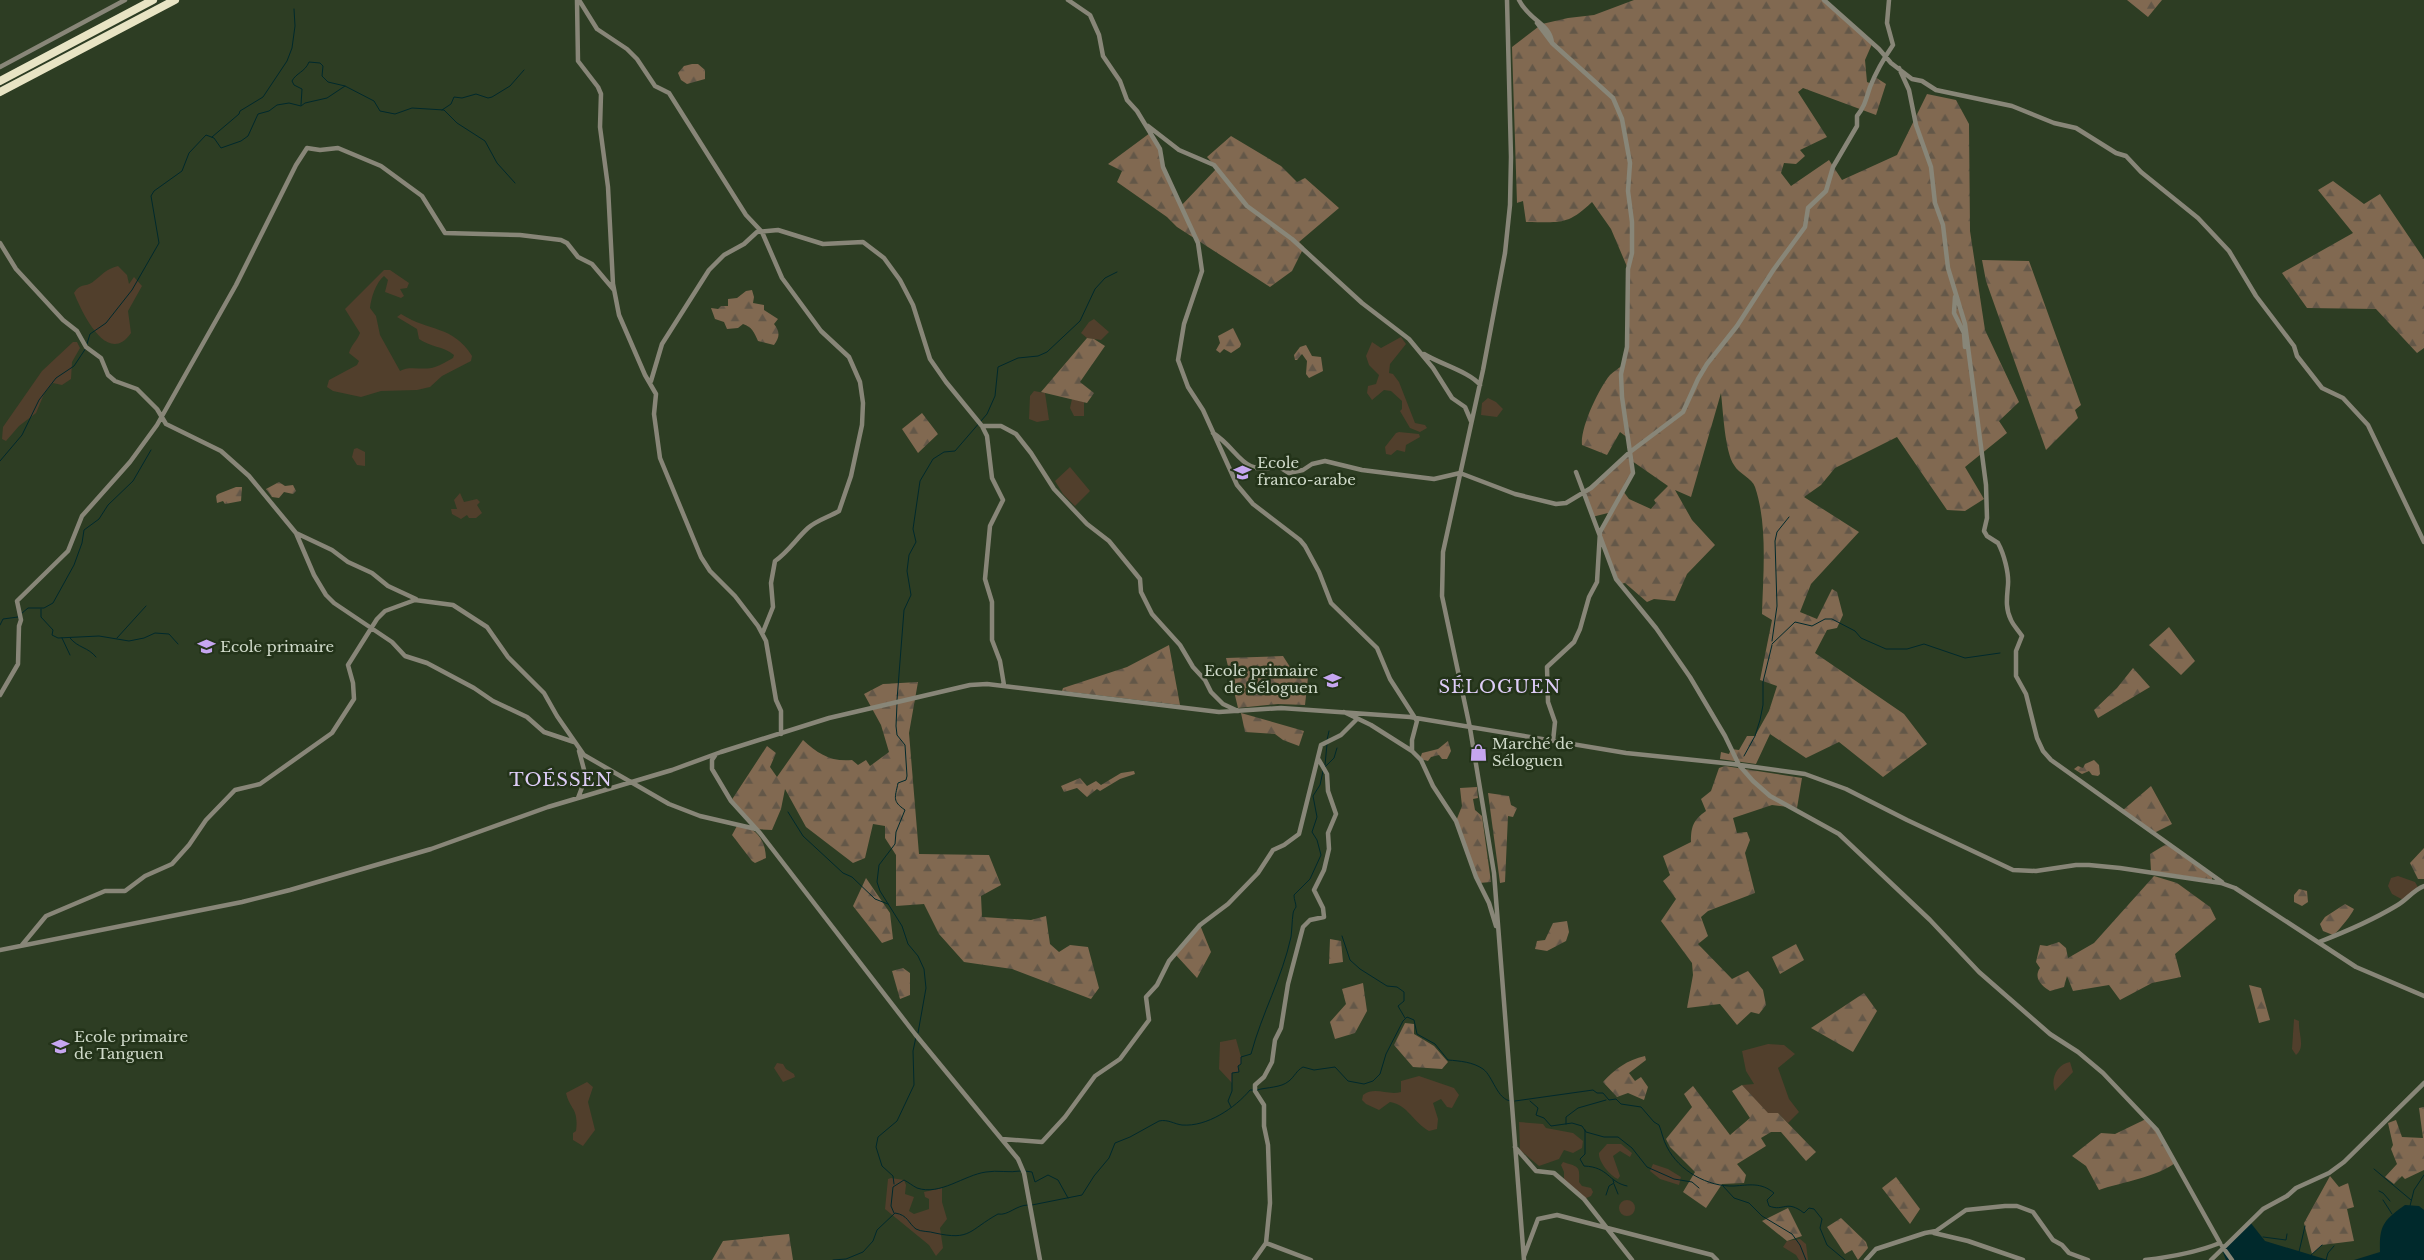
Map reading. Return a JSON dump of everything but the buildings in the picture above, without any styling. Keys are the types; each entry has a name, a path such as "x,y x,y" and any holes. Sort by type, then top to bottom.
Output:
{"highway":[{"path":"0,81 153,0"},
{"path":"0,92 175,0"}],"street":[{"path":"0,67 125,0"},
{"path":"578,0 597,29 626,49 637,59 655,86 669,93 746,215 762,232 782,278 821,331 850,357 860,382 863,403 862,425 851,476 838,511 808,528 796,539 787,553 775,561 771,584 773,607 763,632"},
{"path":"578,0 578,61 598,87 601,94 600,127 608,187 614,290 619,315 656,394 654,414 660,458 689,532 710,571 735,596 763,632 769,650 776,700 781,711 781,734"},
{"path":"1068,0 1090,16 1099,35 1103,56 1120,81 1127,100 1162,152 1163,167 1198,243 1202,271 1184,324 1178,360 1188,387 1200,406 1237,485 1253,504 1300,540 1319,572 1330,603 1377,648 1390,679 1417,722 1412,740 1412,751"},
{"path":"1506,0 1512,157 1510,205 1499,289 1443,552 1442,596 1470,728 1490,839 1523,1258"},
{"path":"1519,0 1523,10 1549,31 1552,43 1613,98 1622,119 1630,163 1628,191 1632,222 1632,253 1628,270 1627,347 1622,374 1622,397 1633,473 1630,481 1611,509 1599,536 1597,582 1589,597 1580,629 1574,642 1547,667 1548,702 1555,722 1553,741"},
{"path":"1824,0 1879,49 1884,58 1912,78 1922,81 1942,92 2012,106 2054,123 2076,128 2116,153 2126,156 2141,172 2198,218 2234,257 2256,296 2294,346 2297,356 2322,388 2343,398 2368,425 2424,542"},
{"path":"1213,434 1227,443 1242,462 1257,469 1278,466 1289,473 1303,470 1312,464 1325,461 1362,470 1434,479 1460,473 1480,482 1551,504 1566,503 1607,475 1630,452 1683,412 1707,364 1737,326 1774,269 1805,227 1808,208 1826,191 1833,167 1857,126 1857,116 1865,106 1870,89 1884,58 1893,45 1887,23 1889,0"},
{"path":"1899,68 1909,90 1916,125 1931,167 1935,204 1942,221 1943,236 1948,254 1948,268 1955,296 1954,313 1964,333 1963,341 1968,353 1986,485 1987,518 1984,531 2000,548 2008,584 2006,598 2008,612 2022,636 2016,651 2016,676 2026,694 2031,717 2043,751 2051,760 2225,884 2263,904 2356,967 2424,996"},
{"path":"1144,124 1179,150 1214,164 1247,206 1292,239 1344,288 1381,319 1400,330 1421,352 1452,398 1465,407 1471,422"},
{"path":"0,696 18,664 19,626 21,620 17,601 68,551 82,516 130,462 161,417 236,285 296,165 307,148 320,150 338,148 381,166 422,196 445,233 520,235 561,240 567,243 578,257 592,264 614,290"},
{"path":"651,381 662,344 709,270 724,255 744,244 752,234 778,230 822,244 863,242 876,251 892,268 909,295 922,337 938,372 982,426 989,446 992,478 1003,500 990,526 990,544 986,560 985,579 992,602 991,633 1000,660 1004,685"},
{"path":"0,244 16,269 62,320 77,331 86,348 102,358 108,375 115,381 137,389 157,409 166,424 227,456 264,492 284,521 296,533 332,550 348,562 372,573 388,586 417,600"},
{"path":"1421,352 1454,370 1467,374 1480,384"},
{"path":"982,426 1001,426 1016,434 1031,452 1054,489 1087,524 1109,541 1140,578 1141,592 1152,614 1180,646 1193,667 1205,680 1211,692 1223,704 1238,711"},
{"path":"1576,472 1616,579 1656,628 1690,677 1725,736 1739,765 1770,796 1839,834 1917,908 1979,972 2050,1034 2078,1052 2103,1074 2156,1130 2223,1248 2232,1260"},
{"path":"296,533 314,575 326,594 371,629 392,642 405,656 427,664 474,688 493,701 527,717 544,732 575,744 590,759 669,804 700,816 756,828"},
{"path":"22,945 46,916 105,892 125,891 145,876 172,864 189,845 206,820 235,790 260,784 332,732 354,699 348,662 385,611 408,601 417,600 453,605 487,627 508,657 544,693 575,744 585,768 586,776 578,798"},
{"path":"0,950 262,897 431,848 578,798 632,783 716,754 874,706 970,685 1004,685 1182,709 1219,712 1282,708 1415,718 1626,753 1805,774 1828,781 2013,870 2036,871 2076,865 2112,867 2225,884"},
{"path":"1342,712 1371,725 1412,751 1421,760 1433,786 1456,821 1476,876 1489,903 1498,934"},
{"path":"1002,1139 1042,1142 1065,1117 1095,1076 1120,1059 1148,1020 1146,997 1157,985 1169,961 1179,948 1200,925 1228,904 1258,873 1273,850 1284,845 1299,834 1306,797 1314,781 1321,745 1341,735 1357,719"},
{"path":"716,754 711,766 731,801 756,828 915,1034 1018,1159 1024,1173 1040,1260"},
{"path":"1254,1260 1266,1243 1270,1203 1268,1145 1264,1126 1264,1105 1255,1091 1255,1085 1261,1081 1272,1062 1275,1040 1281,1028 1288,984 1303,927 1310,920 1324,917 1323,908 1314,890 1324,870 1329,849 1328,833 1336,814 1328,791 1326,774 1318,758"},
{"path":"2319,942 2384,914 2405,901 2424,881"},
{"path":"2415,890 2424,886"},
{"path":"2211,1260 2263,1209 2287,1196 2296,1188 2328,1173 2344,1162 2424,1083"},
{"path":"1514,1146 1536,1171 1554,1173 1584,1199 1632,1260"},
{"path":"1933,1232 1966,1210 2017,1206 2035,1213 2053,1240 2062,1245 2069,1253 2088,1260"},
{"path":"1523,1258 1535,1224 1541,1218 1556,1216 1712,1254 1717,1260"},
{"path":"1866,1260 1876,1249 1933,1232 1968,1241 2024,1260"},
{"path":"2145,1260 2171,1258 2202,1250 2220,1242"},
{"path":"1266,1243 1311,1260"}],"shaded area":[{"path":"118,266 127,275 129,284 134,277 142,286 128,311 131,333 122,342 113,344 104,340 96,332 82,311 74,293 79,287 91,283 108,270"},
{"path":"384,270 390,270 409,283 407,288 400,289 404,296 401,298 385,292 388,280 384,276 374,290 370,308 376,316 380,335 400,371 408,368 435,367 453,358 454,355 419,339 417,329 397,317 401,314 457,339 472,356 471,361 442,376 430,387 417,390 381,391 361,397 333,391 327,387 329,380 357,365 359,361 349,353 360,333 345,309"},
{"path":"1094,319 1109,332 1101,340 1087,338 1081,333 1089,322"},
{"path":"1401,337 1406,344 1390,364 1389,373 1393,374 1399,382 1415,423 1425,425 1427,428 1420,432 1410,428 1400,411 1402,409 1402,401 1391,391 1384,390 1372,400 1367,393 1368,386 1376,384 1379,375 1369,365 1366,356 1372,342 1381,348"},
{"path":"73,342 77,342 80,348 72,362 71,379 62,385 53,383 44,394 36,413 19,426 6,441 2,439 3,427 42,371"},
{"path":"1034,391 1045,393 1049,420 1037,422 1029,419 1030,396"},
{"path":"1488,398 1496,402 1503,409 1497,417 1481,415 1482,403"},
{"path":"1072,399 1084,402 1084,416 1074,416 1070,408"},
{"path":"1396,433 1419,434 1420,437 1406,445 1405,452 1397,450 1391,455 1386,454 1385,447"},
{"path":"357,448 365,452 365,466 357,465 352,457 354,449"},
{"path":"1070,467 1090,491 1075,506 1063,494 1055,481"},
{"path":"460,493 464,502 477,499 480,502 477,505 482,513 476,518 469,518 467,515 461,519 452,514 451,509 457,509 454,500"},
{"path":"2398,876 2415,882 2418,887 2405,901 2392,894 2388,886 2391,878"},
{"path":"2294,1019 2299,1021 2301,1040 2301,1048 2296,1055 2292,1049"},
{"path":"1236,1039 1241,1064 1238,1066 1239,1072 1232,1073 1232,1083 1219,1069 1220,1042"},
{"path":"1768,1044 1784,1045 1795,1054 1778,1068 1789,1099 1799,1112 1788,1123 1778,1113 1768,1114 1742,1085 1754,1084 1746,1071 1742,1051"},
{"path":"2070,1062 2073,1072 2055,1091 2053,1082 2058,1069 2065,1063"},
{"path":"777,1063 783,1064 795,1077 783,1082 774,1068"},
{"path":"1419,1076 1454,1088 1459,1095 1452,1108 1447,1107 1441,1099 1433,1103 1438,1119 1437,1129 1429,1131 1406,1110 1396,1104 1390,1102 1379,1110 1362,1100 1363,1095 1372,1091 1401,1092 1401,1081"},
{"path":"587,1082 593,1087 588,1102 595,1130 583,1146 573,1140 573,1133 576,1131 577,1123 575,1113 566,1093"},
{"path":"1519,1122 1543,1124 1546,1128 1573,1133 1583,1141 1582,1148 1573,1153 1564,1150 1559,1159 1539,1166 1520,1150"},
{"path":"1607,1144 1621,1144 1632,1153 1630,1157 1620,1151 1613,1156 1620,1176 1618,1179 1605,1168 1600,1160 1599,1153"},
{"path":"1563,1162 1579,1170 1579,1182 1582,1186 1591,1188 1593,1192 1591,1196 1584,1199 1564,1183 1564,1172 1561,1165"},
{"path":"1653,1164 1668,1169 1681,1177 1679,1185 1660,1179 1650,1171"},
{"path":"888,1179 904,1180 906,1185 905,1194 914,1197 909,1211 914,1214 929,1209 929,1199 925,1197 924,1192 942,1188 942,1202 947,1219 940,1228 943,1248 936,1256 929,1245 885,1209"},
{"path":"1627,1200 1633,1202 1635,1208 1633,1214 1627,1216 1621,1214 1619,1208 1621,1202"},
{"path":"1800,1239 1806,1244 1808,1260 1799,1260 1796,1255 1783,1247 1787,1241"}],"green space":[{"path":"1634,0 1824,0 1872,44 1865,60 1867,82 1872,84 1875,77 1886,84 1876,115 1803,88 1798,92 1827,137 1800,150 1805,156 1796,164 1784,163 1781,173 1791,186 1829,160 1842,180 1897,155 1927,94 1956,100 1969,124 1970,231 1985,330 2019,402 1999,421 2007,433 1965,467 1984,499 1965,511 1947,510 1897,437 1835,468 1821,485 1804,497 1859,532 1811,584 1800,612 1817,619 1832,589 1837,592 1843,615 1837,628 1827,630 1815,653 1904,714 1927,744 1883,777 1839,742 1806,758 1770,734 1756,764 1720,759 1721,752 1729,754 1731,749 1739,750 1747,736 1755,736 1769,711 1777,686 1760,680 1772,620 1762,614 1764,550 1762,517 1755,487 1736,468 1728,451 1721,393 1691,497 1675,490 1692,520 1715,545 1687,574 1675,601 1654,599 1647,602 1625,583 1620,584 1599,536 1608,513 1592,517 1583,492 1630,452 1628,438 1620,432 1607,455 1582,445 1582,438 1591,408 1601,389 1610,375 1623,365 1627,347 1628,269 1611,229 1592,202 1569,219 1555,222 1526,222 1523,201 1517,203 1512,47 1542,24 1594,15","holes":["1632,461 1668,486 1654,500 1656,503 1651,509 1629,499 1623,491 1633,473"]},
{"path":"2127,0 2162,0 2148,17"},
{"path":"698,64 705,70 705,79 687,84 681,80 678,73 684,66"},
{"path":"1150,133 1157,143 1163,167 1180,207 1217,168 1207,157 1231,136 1281,166 1297,182 1305,178 1339,208 1299,242 1304,247 1292,271 1270,287 1177,227 1167,217 1117,182 1122,171 1108,164"},
{"path":"2333,181 2364,204 2380,194 2424,259 2424,348 2417,353 2376,309 2307,308 2282,273 2353,233 2318,190"},
{"path":"1982,260 2029,261 2081,405 2075,410 2078,418 2046,450 1986,281"},
{"path":"752,290 753,303 764,305 764,310 778,319 774,324 778,334 774,345 758,341 752,330 746,325 743,324 738,328 727,329 724,322 715,319 711,308 718,309 721,306 728,306 728,299 737,298 746,291"},
{"path":"1233,328 1241,344 1240,347 1231,353 1224,349 1220,353 1216,350 1220,343 1218,336"},
{"path":"1087,338 1094,339 1105,346 1080,382 1094,393 1087,403 1041,392"},
{"path":"1306,345 1312,356 1321,357 1323,371 1309,378 1306,374 1307,361 1302,354 1297,360 1295,360 1294,355 1300,347"},
{"path":"922,413 938,434 918,453 902,429"},
{"path":"279,482 285,486 293,485 296,491 293,494 284,492 279,498 272,497 266,489"},
{"path":"236,487 242,487 241,501 225,504 223,501 217,503 216,496 218,494"},
{"path":"2169,627 2195,661 2181,675 2149,645"},
{"path":"1169,645 1180,705 1062,691 1063,688 1127,667"},
{"path":"1283,656 1290,667 1309,668 1305,705 1278,704 1238,708 1226,658"},
{"path":"2133,668 2150,687 2098,718 2094,710 2117,688"},
{"path":"918,682 909,733 919,854 989,855 1001,885 981,896 982,917 1031,920 1046,916 1050,944 1059,952 1070,945 1088,947 1099,988 1091,999 1012,969 964,962 939,934 924,904 896,906 896,855 885,838 885,826 873,824 865,858 853,863 806,827 785,789 781,809 772,830 756,829 731,801 767,746 776,753 770,767 777,777 803,740 825,756 838,760 852,760 858,765 866,760 870,766 889,752 881,725 864,694 883,684"},
{"path":"1241,713 1304,731 1299,746 1283,740 1275,734 1245,732"},
{"path":"1448,741 1451,751 1447,759 1442,759 1439,755 1431,757 1428,761 1420,759 1422,753 1438,749"},
{"path":"2094,760 2099,765 2100,774 2098,776 2092,775 2089,771 2082,774 2074,769 2078,766 2083,768 2085,764"},
{"path":"1725,766 1802,778 1797,808 1772,805 1733,818 1737,833 1747,832 1750,840 1745,853 1755,893 1708,911 1701,917 1708,936 1698,944 1732,979 1748,971 1763,990 1766,1005 1759,1014 1751,1012 1737,1025 1720,1004 1687,1008 1693,975 1692,963 1661,921 1676,899 1663,881 1670,875 1663,856 1691,842 1694,824 1706,811 1701,799 1711,791 1719,768"},
{"path":"1134,771 1135,774 1120,779 1100,791 1097,789 1087,797 1077,788 1064,792 1061,786 1080,778 1087,786 1096,781 1101,785 1121,773"},
{"path":"2151,786 2172,824 2154,833 2123,810"},
{"path":"1477,787 1478,798 1473,799 1475,810 1482,816 1491,882 1479,883 1456,821 1462,806 1460,788"},
{"path":"1488,793 1509,796 1511,805 1517,808 1513,817 1508,816 1505,882 1500,883"},
{"path":"738,824 745,826 759,836 764,845 766,858 755,863 752,861 732,835"},
{"path":"2168,843 2212,875 2212,880 2151,871 2150,854"},
{"path":"2424,848 2424,879 2418,879 2410,863"},
{"path":"2154,876 2177,883 2210,907 2216,919 2175,954 2181,977 2152,983 2120,1000 2109,985 2073,991 2067,976 2064,987 2050,991 2041,984 2037,975 2040,968 2036,962 2040,945 2047,946 2059,942 2066,948 2068,958 2094,943"},
{"path":"866,878 890,913 893,939 882,943 853,906"},
{"path":"2299,889 2307,891 2308,902 2302,906 2294,902 2294,895"},
{"path":"2345,904 2354,909 2345,923 2333,935 2323,931 2320,924 2325,917"},
{"path":"1567,921 1569,932 1566,941 1547,951 1535,949 1537,941 1545,940 1553,923"},
{"path":"1200,925 1211,952 1197,978 1175,954"},
{"path":"1330,939 1341,941 1343,962 1329,964"},
{"path":"1796,944 1804,960 1780,974 1772,957"},
{"path":"903,968 910,973 910,995 900,999 892,971"},
{"path":"1363,983 1367,1011 1355,1033 1335,1039 1330,1022 1346,1004 1342,989"},
{"path":"2249,985 2261,988 2270,1020 2259,1023"},
{"path":"1864,993 1877,1011 1853,1052 1811,1028"},
{"path":"1405,1023 1414,1024 1414,1034 1434,1046 1448,1062 1442,1069 1413,1067 1394,1045"},
{"path":"1645,1056 1646,1060 1629,1073 1635,1081 1641,1077 1648,1087 1644,1100 1628,1093 1617,1097 1603,1082 1622,1066"},
{"path":"1742,1085 1768,1113 1778,1113 1816,1152 1806,1161 1781,1132 1771,1132 1761,1138 1766,1146 1737,1164 1746,1175 1744,1183 1722,1184 1706,1208 1683,1192 1695,1172 1670,1147 1666,1139 1692,1107 1684,1094 1693,1086 1730,1135 1750,1118 1732,1091"},
{"path":"2424,1107 2424,1170 2405,1179 2402,1176 2394,1184 2385,1177 2397,1164 2391,1149 2393,1145 2388,1123 2396,1120 2402,1137 2423,1138 2419,1108"},
{"path":"2146,1119 2157,1130 2175,1163 2149,1176 2099,1190 2086,1166 2072,1156 2101,1133 2115,1134"},
{"path":"2330,1176 2339,1187 2348,1183 2354,1207 2347,1209 2354,1241 2322,1245 2312,1254 2304,1223"},
{"path":"1896,1177 1920,1209 1910,1224 1882,1188"},
{"path":"1788,1208 1802,1236 1787,1241 1762,1221"},
{"path":"1841,1218 1866,1242 1868,1248 1858,1260 1852,1250 1845,1254 1827,1227"},
{"path":"789,1234 793,1260 712,1260 723,1241"}],"water":[{"path":"2405,1205 2419,1206 2424,1210 2424,1260 2354,1260 2380,1252 2384,1224"},
{"path":"2250,1222 2265,1241 2328,1260 2226,1260 2222,1250"}],"waterway":[{"path":"212,137 239,114 240,111 263,97 287,61 292,48 295,26 294,9"},
{"path":"301,105 302,89 294,85 292,81 309,62 320,63 323,66 322,76 328,82 345,86"},
{"path":"442,110 451,104 454,97 462,98 476,94 488,98 492,97 510,86 524,70"},
{"path":"87,344 90,334 106,323 132,290 159,243 151,196 154,191 182,171 189,153 206,135 214,138 221,148 241,141 248,136 258,114 269,111 277,105 289,103 301,106 305,103 327,98 345,86 374,101 380,111 395,114 412,108 444,110 457,123 485,141 497,163 515,183"},
{"path":"897,700 904,610 911,595 907,571 909,555 916,542 913,529 920,481 933,459 944,452 955,451 987,414 995,396 998,367 1018,358 1038,356 1047,352 1080,321 1095,289 1105,278 1117,272"},
{"path":"0,461 22,435 39,400 56,378 74,366 86,348"},
{"path":"21,614 28,608 44,608 53,603 74,565 82,543 84,530 99,519 108,505 133,481 151,450"},
{"path":"1772,641 1777,606 1775,541 1777,532 1789,517"},
{"path":"117,638 146,606"},
{"path":"41,609 41,617 53,630 52,635 58,638 99,636 129,641 144,638 155,633 169,634 178,644"},
{"path":"0,625 3,619 18,617"},
{"path":"1772,644 1795,622 1812,626 1825,619 1832,619 1855,631 1861,638 1886,649 1907,649 1924,644 1965,658 2000,653"},
{"path":"62,638 70,655"},
{"path":"70,638 96,657"},
{"path":"1744,756 1755,736 1760,720 1763,705 1763,682 1772,645"},
{"path":"897,704 897,735 905,745 907,776 906,780 898,783 896,801 905,810 896,832 895,844 879,865 877,882 880,891 902,926 908,944 918,956 924,969 926,988 918,1033"},
{"path":"1327,740 1329,731"},
{"path":"1325,765 1327,744"},
{"path":"1324,768 1334,758 1337,748"},
{"path":"1231,1107 1228,1101 1232,1091 1232,1073 1239,1072 1238,1066 1241,1064 1241,1057 1251,1054 1287,952 1291,937 1293,913 1296,907 1294,895 1310,879 1321,855 1317,840 1312,832 1317,817 1313,796 1320,785 1323,771"},
{"path":"788,812 803,836 843,873 852,877 875,899 888,904"},
{"path":"1342,936 1350,960 1360,969 1387,986 1397,987 1404,992 1404,1001 1398,1006 1405,1018"},
{"path":"1257,1090 1286,1083 1303,1067 1314,1070 1335,1067 1348,1081 1364,1084 1373,1081 1380,1074 1386,1054 1403,1021 1407,1017 1414,1020 1417,1034 1435,1044 1448,1060 1471,1063 1483,1069 1502,1097 1511,1101"},
{"path":"894,1184 893,1176 882,1166 876,1147 878,1137 897,1121 914,1085 913,1051 916,1037"},
{"path":"1032,1205 1082,1195 1094,1176 1109,1158 1115,1143 1159,1121 1191,1125 1211,1120 1228,1110 1250,1090 1253,1090"},
{"path":"1515,1101 1593,1090 1597,1093 1603,1093 1609,1100 1616,1099 1621,1104 1641,1107 1659,1125 1672,1156 1687,1170 1695,1176 1714,1184 1764,1187 1774,1193 1767,1200 1769,1206 1778,1208 1789,1206 1804,1213 1809,1208 1814,1209 1822,1219 1820,1228 1827,1245 1845,1260"},
{"path":"1566,1124 1566,1117 1578,1108 1606,1100"},
{"path":"1530,1101 1538,1108 1536,1115 1544,1118 1551,1126 1572,1123 1582,1126 1586,1132 1604,1137 1618,1137 1632,1148 1647,1167 1674,1179 1692,1182 1699,1188"},
{"path":"1585,1130 1585,1154 1580,1159 1584,1166 1599,1169 1627,1186"},
{"path":"2374,1169 2411,1200"},
{"path":"894,1213 891,1206 893,1187 904,1180 917,1188 926,1190 943,1187 986,1172 1021,1171"},
{"path":"1025,1171 1032,1172 1035,1182 1048,1175 1058,1180 1068,1198"},
{"path":"2410,1206 2414,1190 2424,1175"},
{"path":"1606,1195 1609,1186 1614,1183 1613,1180"},
{"path":"1614,1184 1618,1194"},
{"path":"1723,1186 1734,1198 1749,1203 1762,1216 1792,1234 1800,1245 1806,1260"},
{"path":"2379,1191 2390,1201"},
{"path":"2383,1200 2392,1214"},
{"path":"833,1260 846,1259 863,1252 873,1241 877,1230 895,1213 905,1217 918,1230 956,1236 969,1232 998,1214 1028,1205"},
{"path":"2299,1252 2305,1226"},
{"path":"2263,1237 2286,1240 2287,1234"},
{"path":"2310,1256 2322,1245"},
{"path":"2326,1260 2328,1253 2334,1246"}],"place":[{"name":"Ecole franco-arabe","path":"1243,472"},
{"name":"Ecole primaire","path":"206,647"},
{"name":"Ecole primaire de Séloguen","path":"1332,680"},
{"name":"Marché de Séloguen","path":"1478,753"},
{"name":"Ecole primaire de Tanguen","path":"60,1046"}],"district":[{"name":"SÉLOGUEN","path":"1500,687"},
{"name":"TOÉSSEN","path":"561,780"}]}
